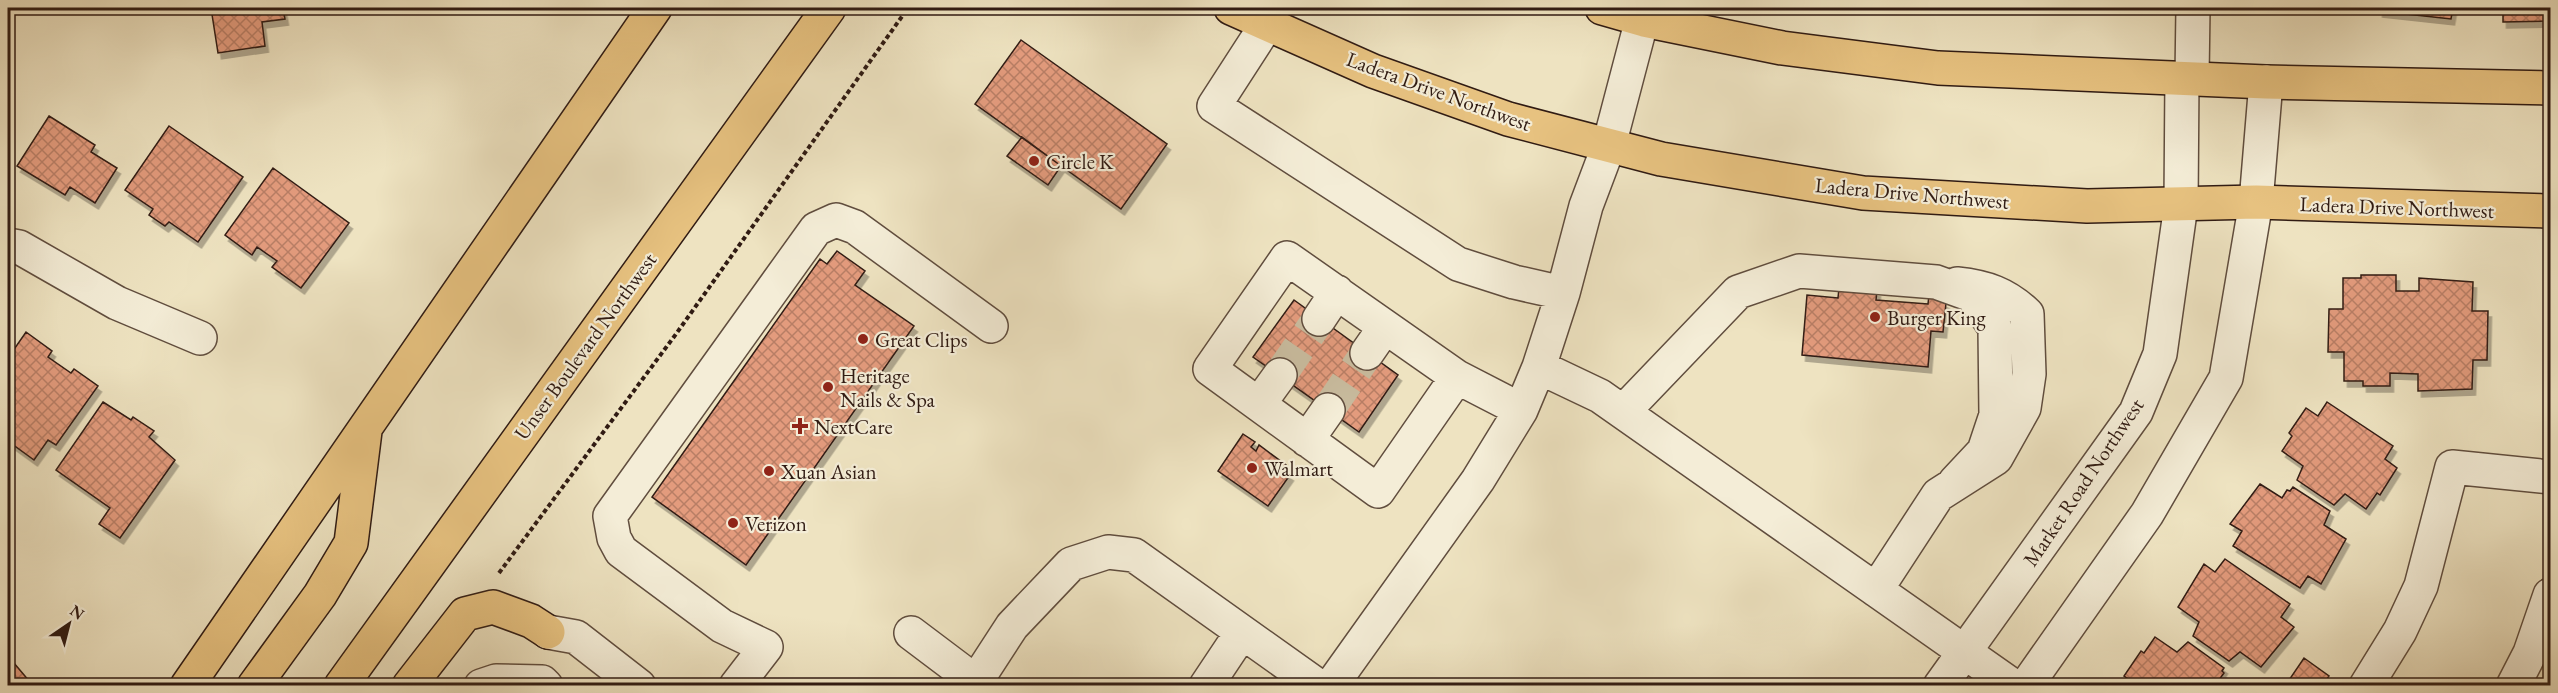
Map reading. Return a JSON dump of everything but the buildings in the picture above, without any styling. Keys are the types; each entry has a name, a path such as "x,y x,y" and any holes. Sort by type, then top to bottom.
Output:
{"main road":[{"path":"187,686 655,8"},
{"name":"Unser Boulevard Northwest","path":"341,686 829,8"},
{"name":"Ladera Drive Northwest","path":"1231,8 1373,70 1508,119 1661,159 1863,193 2087,206 2256,202 2550,211"},
{"path":"1602,8 1645,14 1782,48 1938,68 2266,82 2550,88"},
{"path":"254,686 320,595 351,543 365,426"},
{"path":"409,686 465,614 492,607 531,621 548,632"}],"street":[{"name":"Market Road Northwest","path":"1940,686 2136,412 2160,354 2181,204 2193,8"},
{"path":"1331,686 1478,480 1521,410 1539,367 1563,293 1586,206 1609,145 1645,14"},
{"path":"1267,24 1214,106 1458,264 1514,282 1563,293"},
{"path":"2026,686 2147,514 2226,378 2256,202 2266,82"},
{"path":"736,686 766,647 722,626 621,551 614,538 610,516 816,229 836,220 855,227 991,326"},
{"path":"8,245 19,247 117,303 200,338"},
{"path":"1458,377 1378,491 1210,369 1287,258 1337,292 1376,340 1458,377 1521,410"},
{"path":"1623,412 1738,292 1799,271 1983,286 2013,300 2027,314 2030,374 2024,408 1996,458 1955,482 1938,495 1876,590"},
{"path":"1319,319 1337,292"},
{"path":"1539,367 1600,396 2013,686"},
{"path":"1259,404 1280,375"},
{"path":"1307,440 1328,410"},
{"path":"2366,686 2400,631 2421,586 2452,467 2550,477"},
{"path":"911,633 975,684 1012,626 1071,564 1108,552 1134,555 1318,686"},
{"path":"2513,686 2530,653 2550,595"},
{"path":"548,632 576,637 639,686"},
{"path":"1206,686 1242,632"},
{"path":"481,686 496,681 542,682 546,686"}],"path":[{"path":"482,609 500,572 676,334 908,8"}],"tunnel":[{"path":"1280,375 1319,319"},
{"path":"1328,410 1367,353"}],"place":[{"name":"Circle K","path":"1034,161"},
{"name":"Burger King","path":"1875,317"},
{"name":"Great Clips","path":"863,339"},
{"name":"Heritage Nails & Spa","path":"828,387"},
{"name":"NextCare","path":"800,426"},
{"name":"Walmart","path":"1252,468"},
{"name":"Xuan Asian","path":"769,471"},
{"name":"Verizon","path":"733,523"}]}
